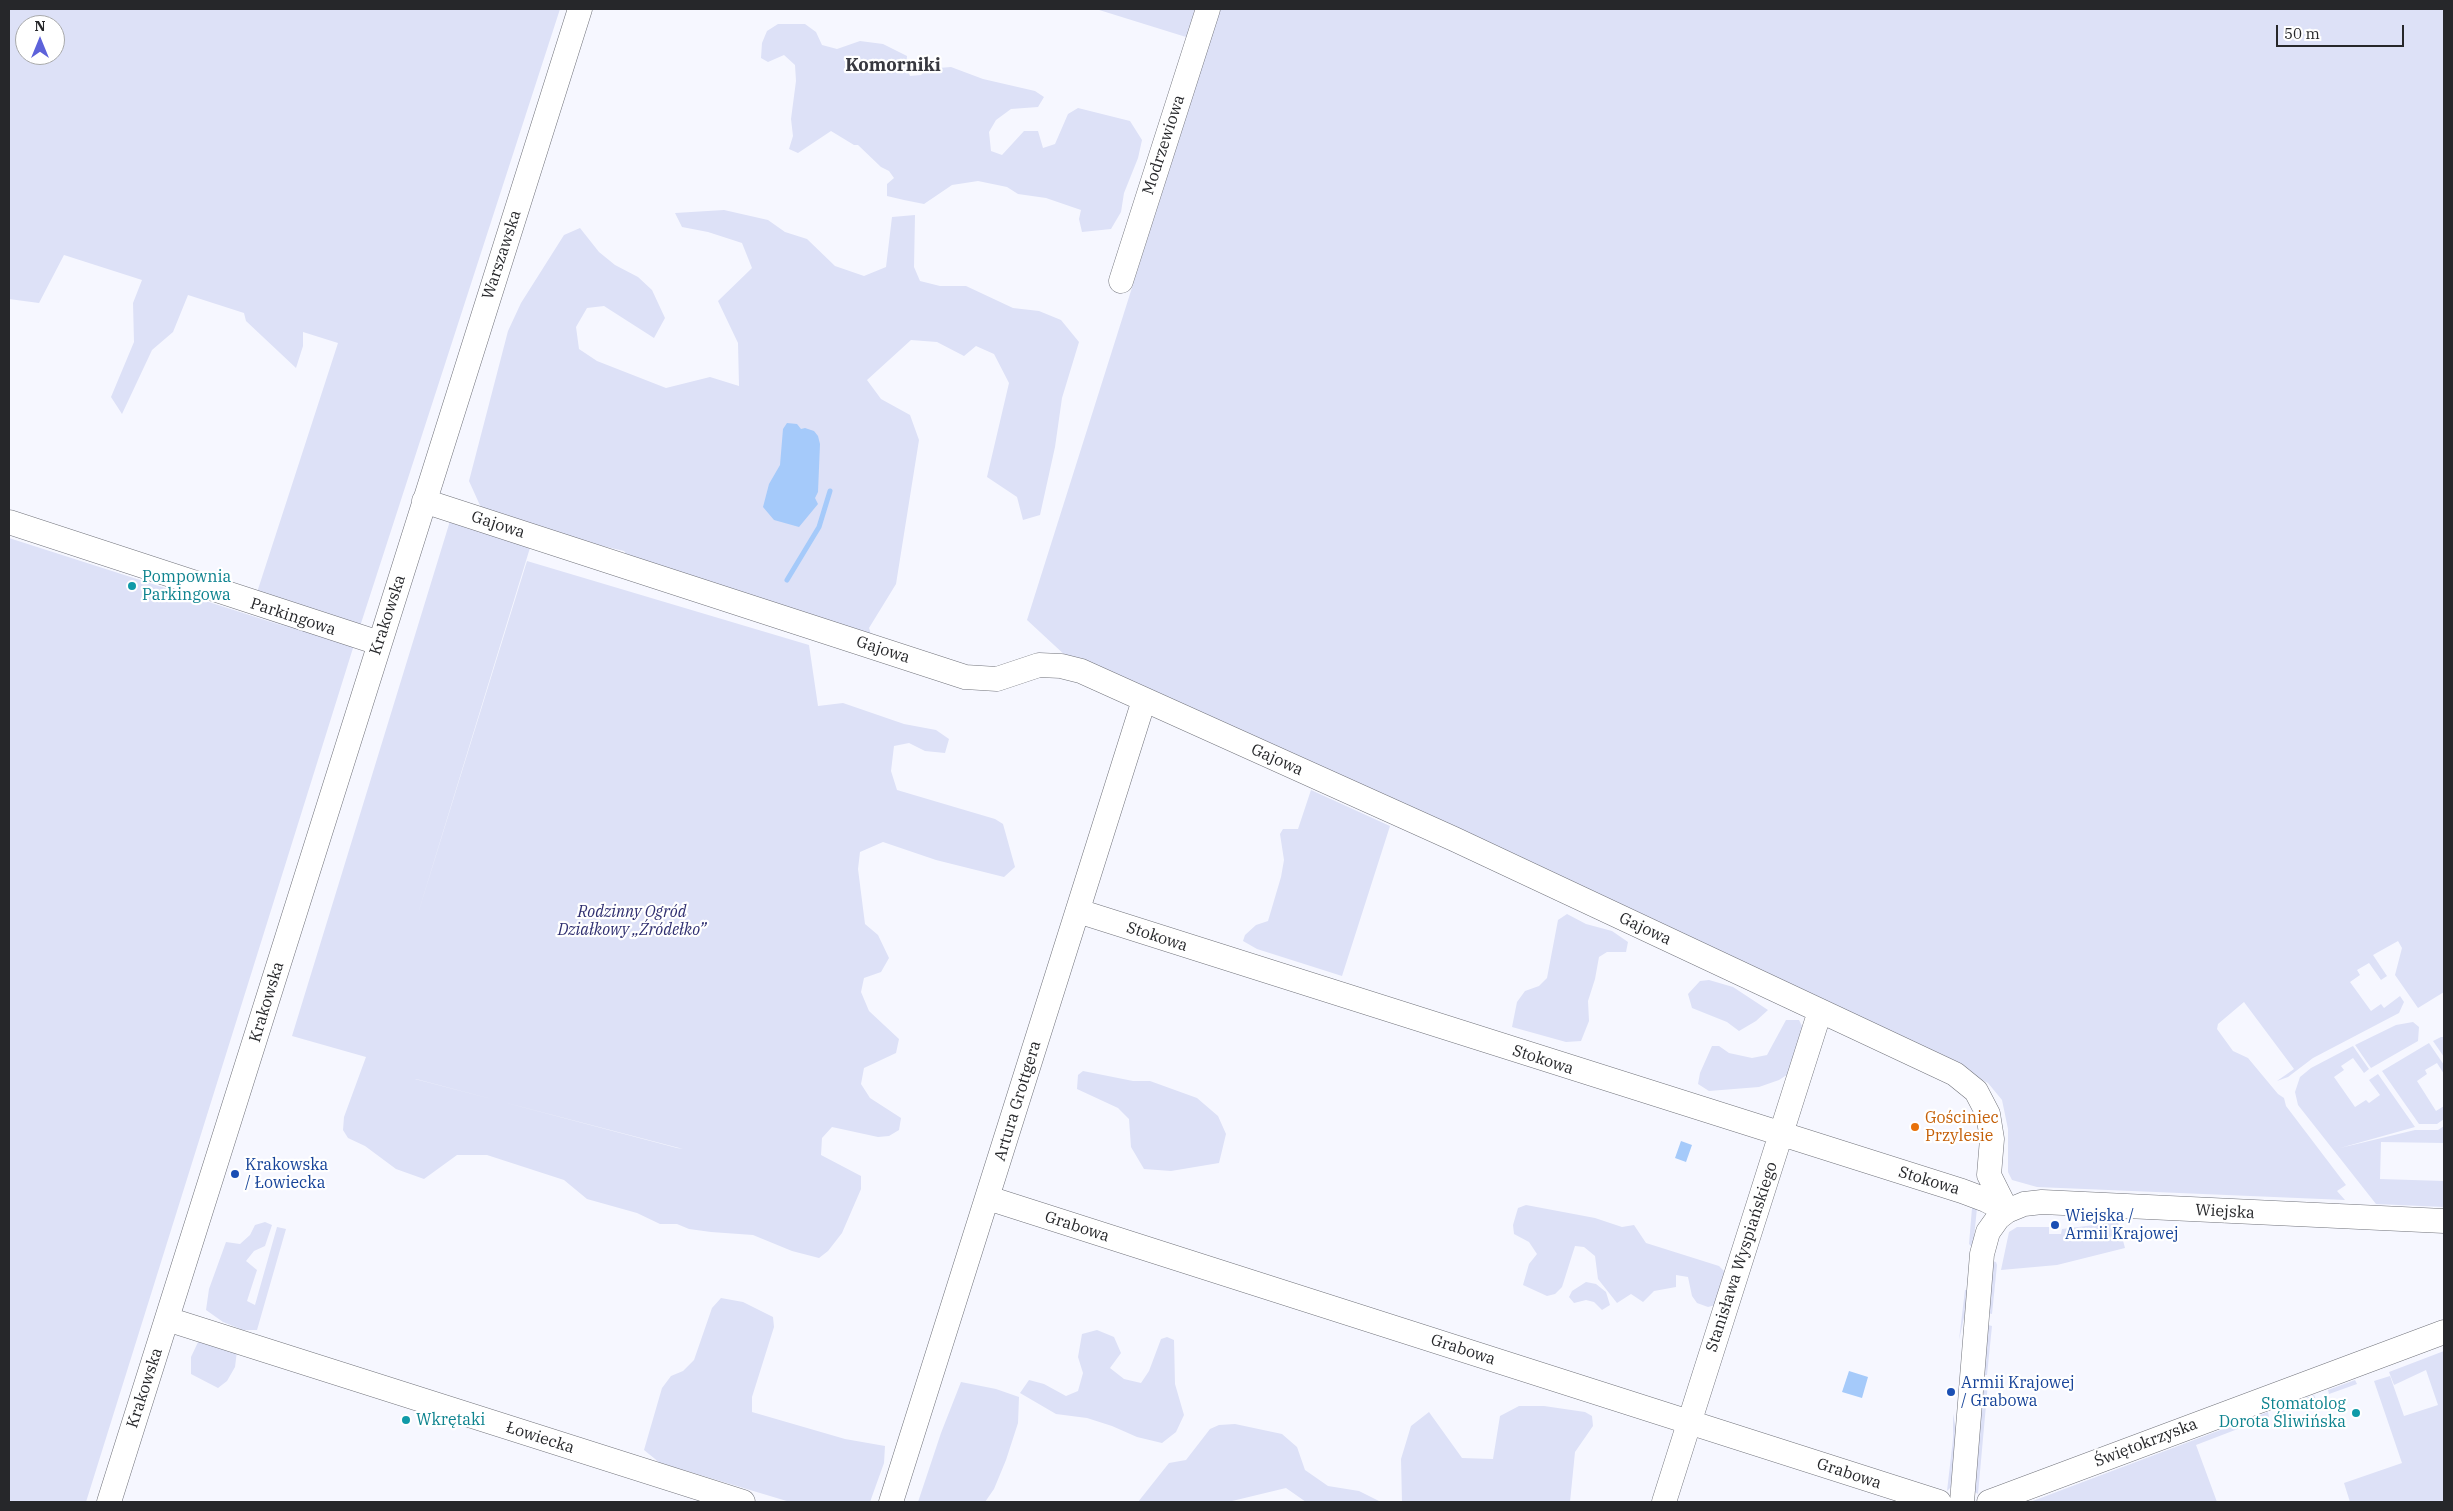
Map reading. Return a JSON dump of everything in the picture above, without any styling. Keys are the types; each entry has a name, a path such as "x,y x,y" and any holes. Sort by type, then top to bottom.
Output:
{"street":[{"name":"Warszawska","path":"424,501 580,9"},
{"name":"Modrzewiowa","path":"1121,280 1208,9"},
{"name":"Krakowska","path":"109,1502 424,501"},
{"name":"Gajowa","path":"424,501 965,677 997,678 1039,665 1061,666 1080,670 1454,839 1955,1074 1976,1091 1988,1114 1992,1139 1989,1175 2007,1211"},
{"name":"Parkingowa","path":"9,522 379,644"},
{"name":"Artura Grottgera","path":"891,1502 1144,700"},
{"name":"Stokowa","path":"1078,911 1781,1136 1962,1191 1986,1200 2007,1211"},
{"name":"Stanisława Wyspiańskiego","path":"1664,1502 1820,1011"},
{"name":"Grabowa","path":"988,1198 1939,1502"},
{"name":"Wiejska","path":"2007,1211 2024,1204 2042,1202 2444,1221"},
{"path":"1962,1502 1982,1254 1988,1232 1998,1218 2007,1211"},
{"name":"Łowiecka","path":"167,1319 743,1502"},
{"name":"Świętokrzyska","path":"1989,1502 2444,1332"}],"green space":[{"path":"9,9 560,9 353,648 86,1502 9,1502 9,538 293,629 250,614 338,343 303,332 303,346 296,368 246,321 244,313 188,295 173,332 152,350 122,414 111,397 134,342 133,303 142,280 64,255 39,303 9,299"},
{"path":"1096,9 1198,9 1186,37"},
{"path":"1220,9 2444,9 2444,992 2418,1008 2395,975 2402,948 2398,941 2373,955 2387,976 2381,980 2369,963 2357,970 2360,975 2350,982 2371,1011 2381,1004 2384,1008 2400,996 2404,1002 2399,1013 2313,1058 2288,1077 2277,1081 2294,1069 2244,1002 2218,1024 2217,1029 2233,1051 2248,1058 2278,1094 2284,1098 2286,1106 2346,1185 2337,1191 2345,1200 2037,1187 2012,1180 2008,1172 2008,1129 2002,1100 1988,1083 1949,1062 1081,670 1027,620"},
{"path":"778,24 805,24 816,32 822,45 837,49 860,41 883,44 907,56 906,67 910,76 921,75 927,69 951,67 983,79 1035,91 1044,97 1038,107 1011,109 996,120 989,132 991,151 1002,155 1024,131 1038,131 1043,148 1055,144 1068,114 1078,108 1130,121 1142,140 1138,158 1124,193 1121,212 1111,229 1082,232 1079,219 1081,210 1046,198 1018,194 1007,187 978,181 952,185 924,204 887,196 887,184 894,178 889,171 881,167 858,145 854,145 831,131 798,153 789,149 793,136 791,119 796,81 795,65 784,55 768,62 761,58 762,43 767,31"},
{"path":"724,210 768,220 785,232 807,239 835,266 864,276 886,267 892,217 915,215 914,267 920,281 940,286 966,286 1013,308 1039,311 1061,320 1079,342 1062,398 1055,447 1040,515 1023,520 1017,497 987,477 1009,383 994,354 976,346 964,356 937,342 911,340 867,380 881,399 910,415 919,440 896,584 869,628 873,640 628,557 624,551 564,537 483,512 469,481 508,331 521,303 564,235 580,228 599,252 615,265 638,277 652,290 665,318 654,338 604,306 587,308 576,327 579,349 597,361 666,388 710,377 739,386 738,343 718,301 752,268 742,243 708,232 682,227 675,213"},
{"name":"Rodzinny Ogród Działkowy „Źródełko”","path":"450,521 533,538 416,920 527,561 809,645 818,706 843,703 904,724 936,730 949,739 945,753 925,751 909,743 894,746 891,771 897,790 995,819 1003,824 1015,867 1004,877 936,860 883,842 860,852 858,869 865,924 878,935 889,958 881,972 864,978 861,992 869,1011 899,1039 896,1053 864,1068 861,1084 870,1098 901,1118 899,1130 889,1136 878,1137 832,1127 822,1138 821,1155 861,1176 861,1189 842,1233 828,1251 819,1258 792,1251 753,1235 689,1229 677,1224 660,1224 637,1213 587,1199 564,1180 487,1155 457,1155 424,1179 396,1169 365,1146 348,1138 343,1130 344,1117 366,1057 292,1036","holes":["498,1101 683,1149 677,1148"]},
{"path":"1311,790 1390,826 1342,976 1257,949 1243,941 1245,935 1256,925 1268,921 1284,860 1280,834 1283,829 1298,829"},
{"path":"1567,914 1586,924 1612,931 1628,942 1626,952 1607,952 1599,957 1588,1001 1589,1021 1581,1041 1566,1042 1512,1027 1517,1002 1525,991 1539,986 1547,978 1558,920"},
{"path":"1709,980 1733,987 1768,1010 1756,1021 1739,1031 1727,1022 1692,1008 1688,994 1700,981"},
{"path":"1786,1020 1799,1020 1805,1032 1796,1069 1779,1080 1759,1087 1709,1091 1698,1084 1700,1073 1712,1046 1719,1046 1729,1053 1752,1058 1767,1055"},
{"path":"2413,1022 2419,1027 2418,1041 2371,1068 2355,1045 2396,1025"},
{"path":"2444,1037 2444,1057 2433,1041"},
{"path":"2429,1043 2444,1065 2444,1074 2437,1063 2425,1070 2427,1074 2417,1081 2436,1111 2444,1106 2444,1119 2437,1124 2419,1124 2382,1071"},
{"path":"2353,1046 2369,1069 2364,1073 2353,1058 2341,1066 2344,1070 2334,1077 2355,1107 2366,1100 2369,1103 2380,1095 2369,1080 2378,1074 2415,1127 2340,1148 2415,1130 2438,1130 2444,1126 2444,1143 2381,1142 2380,1179 2444,1181 2444,1207 2376,1204 2298,1105 2295,1092 2300,1077 2311,1068"},
{"path":"1083,1071 1133,1081 1150,1081 1197,1098 1218,1116 1226,1134 1219,1163 1171,1171 1144,1169 1131,1147 1129,1119 1118,1108 1077,1089 1078,1075"},
{"path":"1526,1205 1595,1218 1622,1227 1634,1225 1646,1243 1719,1266 1726,1273 1719,1304 1708,1307 1697,1303 1692,1296 1688,1277 1676,1275 1676,1287 1654,1291 1643,1302 1631,1294 1617,1303 1598,1279 1595,1256 1584,1247 1575,1246 1562,1287 1555,1294 1547,1296 1523,1285 1529,1264 1537,1254 1529,1242 1514,1234 1513,1225 1518,1208"},
{"path":"1969,1206 1977,1208 1973,1248 1969,1244 1972,1208"},
{"path":"265,1222 272,1225 265,1246 254,1251 246,1261 257,1270 247,1301 255,1305 277,1227 286,1229 257,1330 243,1330 223,1322 206,1310 209,1289 226,1242 240,1244 250,1235 255,1225"},
{"path":"2118,1222 2125,1248 2057,1265 2001,1270 2009,1232 2017,1227 2049,1227 2049,1234 2061,1234 2062,1229"},
{"path":"1992,1261 1996,1262 1997,1265 1992,1314 1988,1313"},
{"path":"1586,1282 1596,1284 1606,1292 1610,1305 1602,1310 1594,1302 1586,1300 1574,1303 1569,1297 1572,1291"},
{"path":"1965,1290 1968,1290 1969,1295 1959,1340"},
{"path":"721,1298 743,1302 773,1317 774,1327 752,1397 752,1412 845,1439 885,1446 884,1463 870,1502 790,1502 660,1463 644,1450 662,1388 671,1376 683,1371 694,1360 712,1308"},
{"path":"1988,1325 1992,1326 1987,1375 1984,1375 1982,1373"},
{"path":"1097,1330 1114,1337 1121,1353 1110,1368 1124,1379 1141,1383 1149,1371 1161,1339 1167,1337 1174,1340 1175,1384 1184,1415 1176,1432 1162,1443 1137,1437 1087,1418 1056,1414 1020,1393 1029,1380 1044,1384 1066,1396 1078,1391 1083,1373 1078,1357 1082,1334"},
{"path":"199,1340 237,1351 235,1367 227,1381 218,1388 191,1374 191,1357"},
{"path":"2444,1351 2444,1502 2350,1502 2344,1483 2402,1463 2374,1381 2390,1376 2404,1416 2438,1405 2426,1370 2394,1385 2389,1372"},
{"path":"2355,1380 2357,1384 2329,1394 2328,1390"},
{"path":"961,1382 996,1389 1019,1397 1018,1423 1006,1460 994,1489 985,1502 918,1502 941,1433"},
{"path":"1983,1383 1988,1383 1978,1494 1973,1491"},
{"path":"2314,1395 2316,1400 2279,1413 2277,1409"},
{"path":"1519,1406 1544,1406 1585,1412 1592,1416 1593,1426 1575,1452 1570,1502 1402,1502 1401,1459 1411,1426 1429,1412 1462,1458 1493,1459 1500,1416"},
{"path":"2268,1412 2269,1417 2196,1445 2217,1502 2030,1502"},
{"path":"1953,1414 1957,1434 1952,1486 1947,1491 1953,1439"},
{"path":"1235,1424 1282,1434 1297,1447 1305,1470 1328,1486 1359,1491 1381,1502 1306,1502 1286,1488 1228,1502 1138,1502 1169,1463 1186,1460 1210,1429 1219,1425"}],"water":[{"path":"787,423 797,424 801,429 805,428 814,431 818,436 820,444 818,492 815,498 818,504 799,527 774,520 763,507 769,484 780,465 783,429"},
{"path":"1681,1141 1692,1145 1686,1162 1675,1158"},
{"path":"1849,1371 1868,1377 1862,1398 1842,1392"}],"waterway":[{"path":"787,580 819,527 830,491"}],"place":[{"name":"Pompownia Parkingowa","path":"132,586"},
{"name":"Gościniec Przylesie","path":"1915,1127"},
{"name":"Krakowska / Łowiecka","path":"235,1174"},
{"name":"Wiejska / Armii Krajowej","path":"2055,1225"},
{"name":"Armii Krajowej / Grabowa","path":"1951,1392"},
{"name":"Stomatolog Dorota Śliwińska","path":"2356,1413"},
{"name":"Wkrętaki","path":"406,1420"}],"district":[{"name":"Komorniki","path":"893,66"}]}
